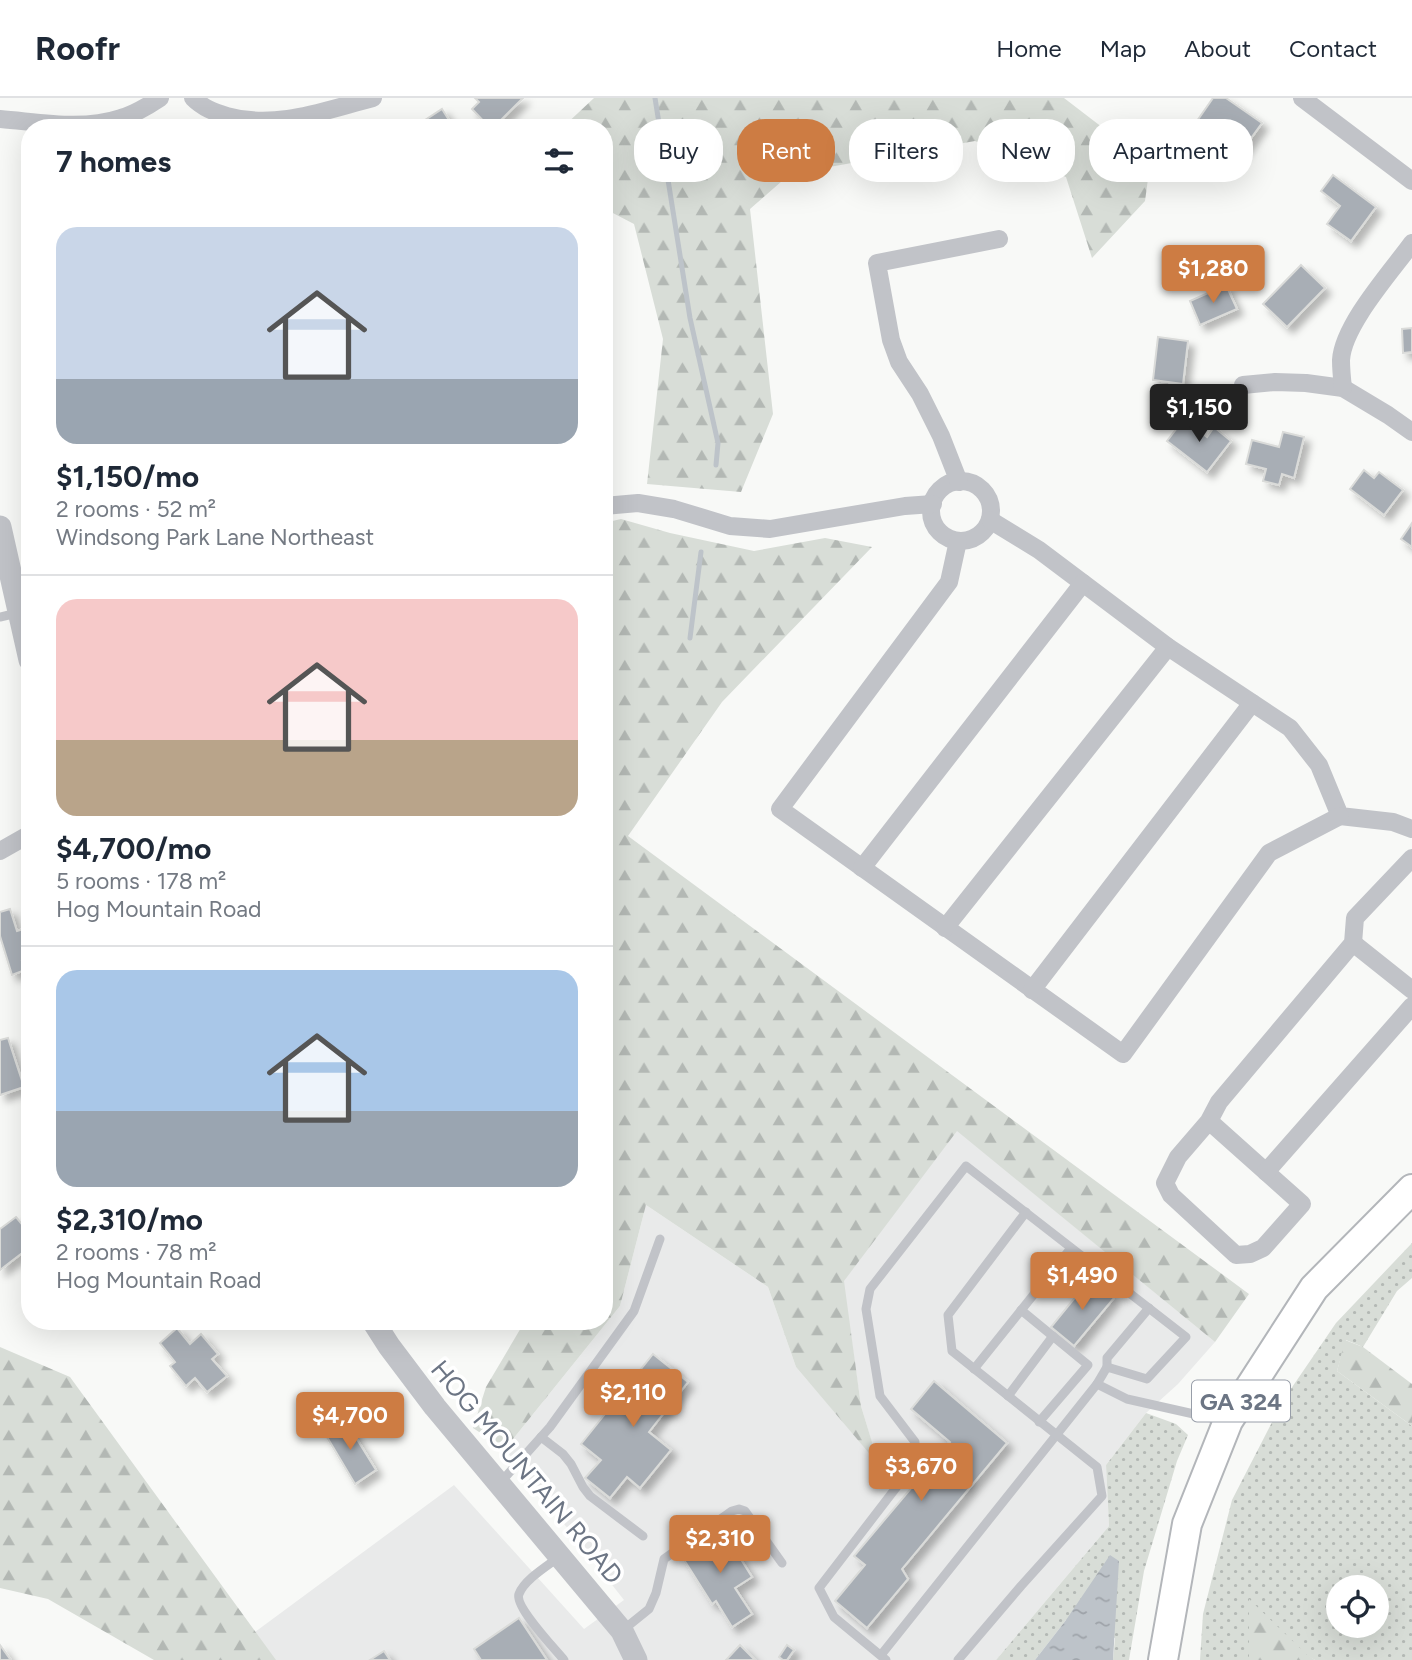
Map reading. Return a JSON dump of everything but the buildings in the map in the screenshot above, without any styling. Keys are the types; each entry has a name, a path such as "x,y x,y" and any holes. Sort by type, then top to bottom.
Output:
{"main road":[{"name":"GA 324","path":"1163,1660 1187,1524 1228,1421 1314,1289 1412,1189"}],"street":[{"path":"117,119 160,98"},
{"path":"193,98 202,107 238,119"},
{"path":"291,119 373,98"},
{"path":"1302,98 1412,181"},
{"path":"0,119 21,121"},
{"path":"959,482 940,436 899,362 891,340 877,263 999,239"},
{"path":"1343,388 1341,358 1349,332 1364,307 1412,243"},
{"path":"1243,384 1306,383 1343,388 1412,432"},
{"path":"959,482 973,484 981,489 991,506 990,520 982,533 974,539 958,541 945,536 938,529 933,521 932,511 938,493 945,486 959,482"},
{"path":"613,505 638,503 674,509 730,526 771,529 905,506 933,504"},
{"path":"990,520 1039,550 1168,647 1290,728 1319,765 1340,816"},
{"path":"0,527 9,614 21,640"},
{"path":"958,541 949,582 780,809 1123,1054 1269,853 1340,816 1393,822 1412,829"},
{"path":"862,868 1083,583"},
{"path":"945,928 1168,647"},
{"path":"1032,990 1252,703"},
{"path":"0,851 21,839"},
{"path":"1209,1121 1302,1204 1263,1248 1250,1254 1236,1255 1171,1195 1165,1182 1178,1157 1209,1121 1219,1102 1353,943 1355,918 1412,858"},
{"path":"1353,943 1412,990"},
{"path":"1266,1172 1412,1006"},
{"name":"HOG MOUNTAIN ROAD","path":"379,1330 435,1407 622,1631 636,1660"}],"lane":[{"path":"1102,1376 1147,1379 1186,1337 1149,1308 1071,1248 967,1166 870,1289 866,1309 880,1396 915,1442 915,1463 820,1588 834,1617 884,1658 1102,1376 1107,1357 1149,1308"},
{"path":"958,1660 1102,1496 1097,1467 952,1351 948,1315 1026,1212"},
{"path":"499,1485 541,1437 634,1311 660,1239"},
{"path":"974,1369 1071,1248"},
{"path":"1021,1310 1127,1399 1228,1421"},
{"path":"1008,1396 1053,1336"},
{"path":"1039,1422 1088,1365"},
{"path":"541,1437 563,1454 590,1496 643,1536"},
{"path":"622,1631 649,1609 656,1593 664,1559 739,1508 745,1511 782,1563"},
{"path":"560,1556 528,1581 518,1595 518,1600 564,1660"}],"shaded area":[{"path":"957,1130 1215,1342 1178,1384 1146,1413 1106,1465 1109,1526 996,1660 275,1660 255,1632 454,1485 584,1629 624,1600 505,1449 601,1330 613,1330 613,1315 620,1306 646,1205 768,1287 796,1367 878,1463 861,1406 843,1281"}],"green space":[{"path":"594,98 1064,98 1091,119 1089,119 1089,182 1148,182 1145,201 1092,258 1068,182 1075,182 1075,119 977,119 977,142 963,143 963,119 849,119 849,163 835,166 835,119 737,119 737,182 781,182 750,209 773,414 741,492 647,484 663,339 634,224 613,213 613,119 572,119"},
{"path":"621,519 670,533 754,551 825,538 872,547 722,702 628,836 1249,1294 1215,1342 957,1131 844,1281 861,1406 879,1465 796,1367 768,1287 646,1205 620,1306 613,1315 613,521"},
{"path":"1412,1243 1412,1278 1397,1291 1363,1347 1346,1340 1337,1371 1412,1426 1412,1660 1315,1660 1306,1655 1249,1600 1249,1660 1200,1660 1203,1614 1232,1500 1284,1399 1336,1323"},
{"path":"520,1330 601,1330 505,1449 473,1428 486,1387"},
{"path":"1345,1340 1363,1347 1412,1384 1412,1426 1337,1371"},
{"path":"0,1347 70,1377 276,1660 154,1660 48,1599 0,1588"},
{"path":"1146,1413 1176,1424 1188,1435 1177,1461 1144,1571 1129,1660 1113,1660 1115,1638 1066,1620 1035,1660 996,1660 1109,1526 1106,1465"},
{"path":"1249,1599 1306,1654 1315,1660 1249,1660"}],"water":[{"path":"1110,1555 1119,1561 1113,1660 1035,1660 1066,1620"}],"waterway":[{"path":"655,98 690,318 718,443 716,465"},
{"path":"690,638 701,552"}]}
